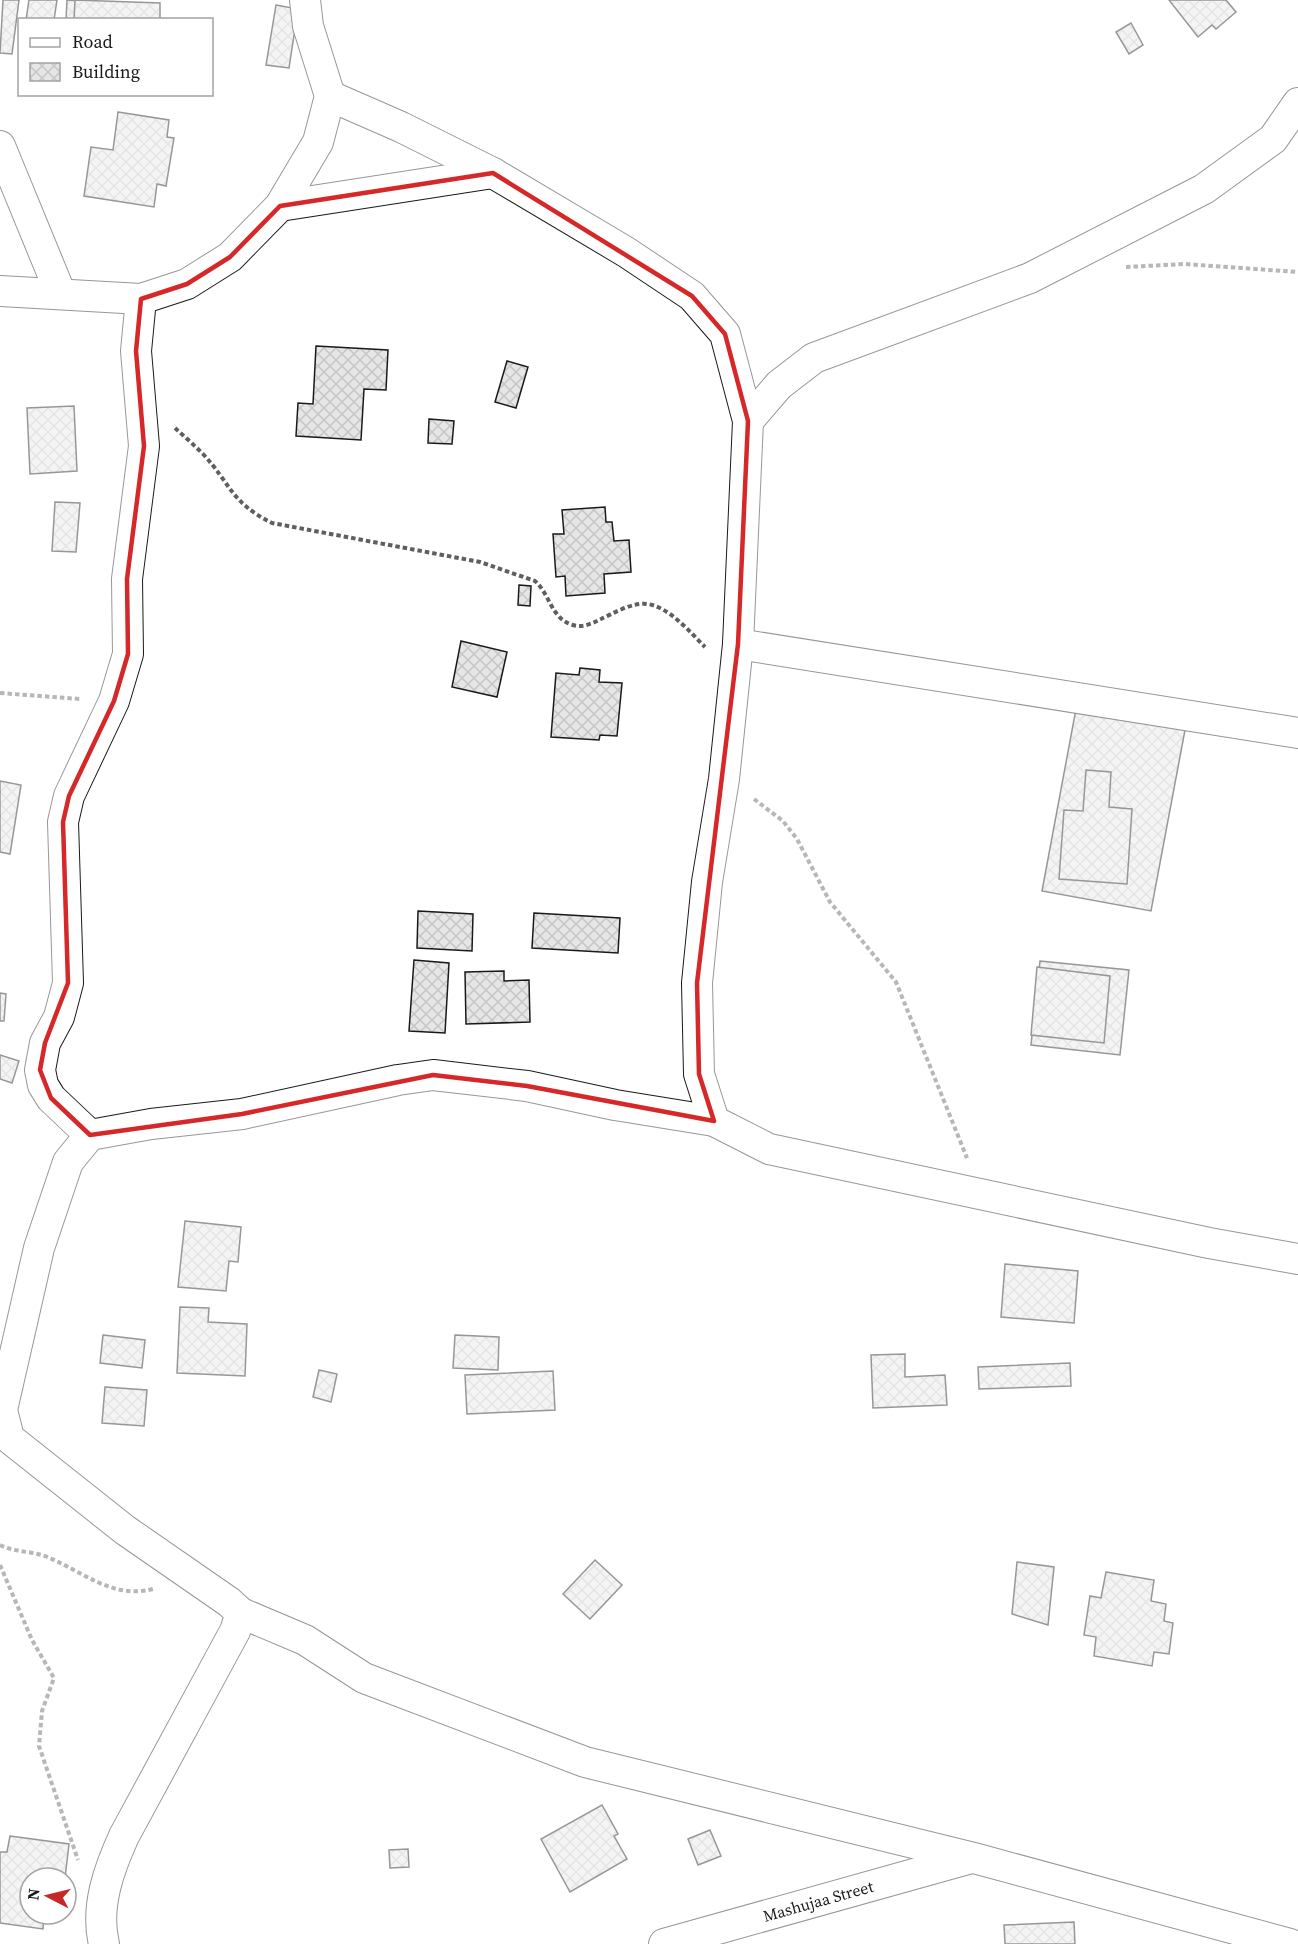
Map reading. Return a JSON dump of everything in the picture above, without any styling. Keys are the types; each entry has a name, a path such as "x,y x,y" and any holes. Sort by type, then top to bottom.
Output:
{"street":[{"path":"0,291 60,292 141,299 187,285 230,256 280,206 318,142 330,96 308,26 305,0"},
{"path":"330,96 401,127 493,173 626,252 692,296 725,334 748,421 738,644 724,779 707,882 697,983 699,1074 714,1121"},
{"path":"748,421 779,385 814,358 1030,278 1204,189 1273,139 1298,103"},
{"path":"0,146 60,292"},
{"path":"280,206 493,173"},
{"path":"90,1135 51,1098 43,1085 40,1070 45,1043 59,1017 68,983 63,822 69,796 114,701 128,654 127,579 144,446 142,396 136,351 141,299"},
{"path":"738,644 1298,733"},
{"path":"1278,1942 974,1858 585,1762 364,1678 305,1640 241,1613 230,1602 125,1530 9,1438 2,1410 39,1248 68,1162 90,1135 151,1124 242,1114 398,1080 433,1075 526,1086 615,1105 714,1121 769,1149 981,1195 1298,1258"},
{"path":"104,1944 101,1933 102,1901 111,1867 124,1836 235,1631 241,1613"},
{"name":"Mashujaa Street","path":"664,1944 974,1858"}],"path":[{"path":"1115,267 1185,264 1298,272"},
{"path":"142,396 204,455 230,492 250,512 272,523 480,562 535,581 541,586 558,617 573,625 586,626 632,606 646,603 661,608 691,633 734,678"},
{"path":"0,693 114,701"},
{"path":"724,779 783,821 809,858 830,902 896,982 981,1195"},
{"path":"0,1545 44,1556 101,1584 125,1592 139,1593 163,1588"},
{"path":"0,1565 32,1640 54,1678 42,1711 39,1746 82,1870"}],"highlighted area":[{"path":"493,173 692,296 725,334 748,421 738,644 697,983 699,1074 714,1121 527,1086 433,1075 242,1114 90,1135 51,1098 40,1070 45,1043 68,983 63,822 69,796 114,701 128,654 127,579 144,446 136,351 141,299 187,284 230,257 280,206"}],"building":[{"path":"3,0 19,0 12,54 0,53"},
{"path":"29,0 57,0 54,18 26,18"},
{"path":"67,0 100,2 99,15 137,17 137,18 66,18"},
{"path":"75,0 160,3 160,18 74,18"},
{"path":"1169,0 1226,0 1236,12 1216,29 1212,25 1198,37"},
{"path":"276,5 298,9 289,68 266,65"},
{"path":"1131,23 1143,45 1129,54 1116,32"},
{"path":"118,112 169,120 167,137 174,138 166,186 157,184 154,207 84,196 91,147 113,150"},
{"path":"316,346 388,350 386,390 364,389 361,440 296,436 298,403 313,404"},
{"path":"507,361 528,367 516,408 495,402"},
{"path":"74,406 77,471 30,474 27,408"},
{"path":"429,419 454,421 452,444 428,443"},
{"path":"55,502 80,503 76,552 52,551"},
{"path":"605,507 606,522 612,522 614,541 629,540 631,572 604,574 605,593 566,596 565,576 556,577 553,534 564,534 562,510"},
{"path":"519,585 531,586 530,606 518,605"},
{"path":"461,641 507,652 497,697 452,687"},
{"path":"580,668 600,670 599,682 622,683 617,736 600,735 599,740 551,737 556,673 579,675"},
{"path":"1076,709 1185,730 1151,911 1042,891"},
{"path":"1086,770 1111,772 1109,807 1132,809 1127,884 1059,879 1064,810 1083,811"},
{"path":"0,781 21,785 10,854 0,852"},
{"path":"418,911 473,914 472,951 417,948"},
{"path":"534,913 620,918 618,953 532,948"},
{"path":"414,960 449,963 445,1033 409,1031"},
{"path":"1040,961 1129,970 1120,1055 1031,1045"},
{"path":"1037,967 1110,976 1104,1043 1031,1035"},
{"path":"504,971 504,981 529,980 530,1022 466,1024 465,972"},
{"path":"0,993 6,994 4,1021 0,1021"},
{"path":"0,1055 19,1061 12,1083 0,1079"},
{"path":"185,1221 241,1227 238,1262 229,1261 226,1291 178,1287"},
{"path":"1005,1264 1078,1271 1074,1323 1001,1317"},
{"path":"180,1307 209,1308 208,1322 247,1324 245,1376 177,1373"},
{"path":"103,1335 145,1340 142,1368 100,1363"},
{"path":"455,1335 499,1337 498,1370 453,1368"},
{"path":"905,1354 905,1377 945,1375 947,1405 873,1408 871,1355"},
{"path":"1070,1363 1071,1386 979,1389 978,1367"},
{"path":"319,1370 337,1374 331,1402 313,1397"},
{"path":"553,1371 555,1410 467,1414 465,1375"},
{"path":"105,1387 147,1390 144,1426 102,1423"},
{"path":"595,1560 622,1585 590,1619 563,1594"},
{"path":"1017,1562 1054,1567 1048,1625 1012,1614"},
{"path":"1106,1572 1154,1580 1151,1601 1166,1604 1164,1621 1173,1623 1169,1654 1154,1652 1152,1666 1094,1656 1096,1637 1084,1635 1090,1596 1101,1598"},
{"path":"602,1805 618,1834 614,1836 627,1859 570,1892 541,1839"},
{"path":"710,1830 721,1856 698,1865 688,1839"},
{"path":"10,1836 69,1844 66,1866 18,1866 18,1926 0,1923 0,1852 7,1852"},
{"path":"408,1849 409,1867 390,1868 389,1850"},
{"path":"1074,1922 1075,1944 1005,1944 1004,1925"},
{"path":"22,1926 43,1926 43,1929"}]}
